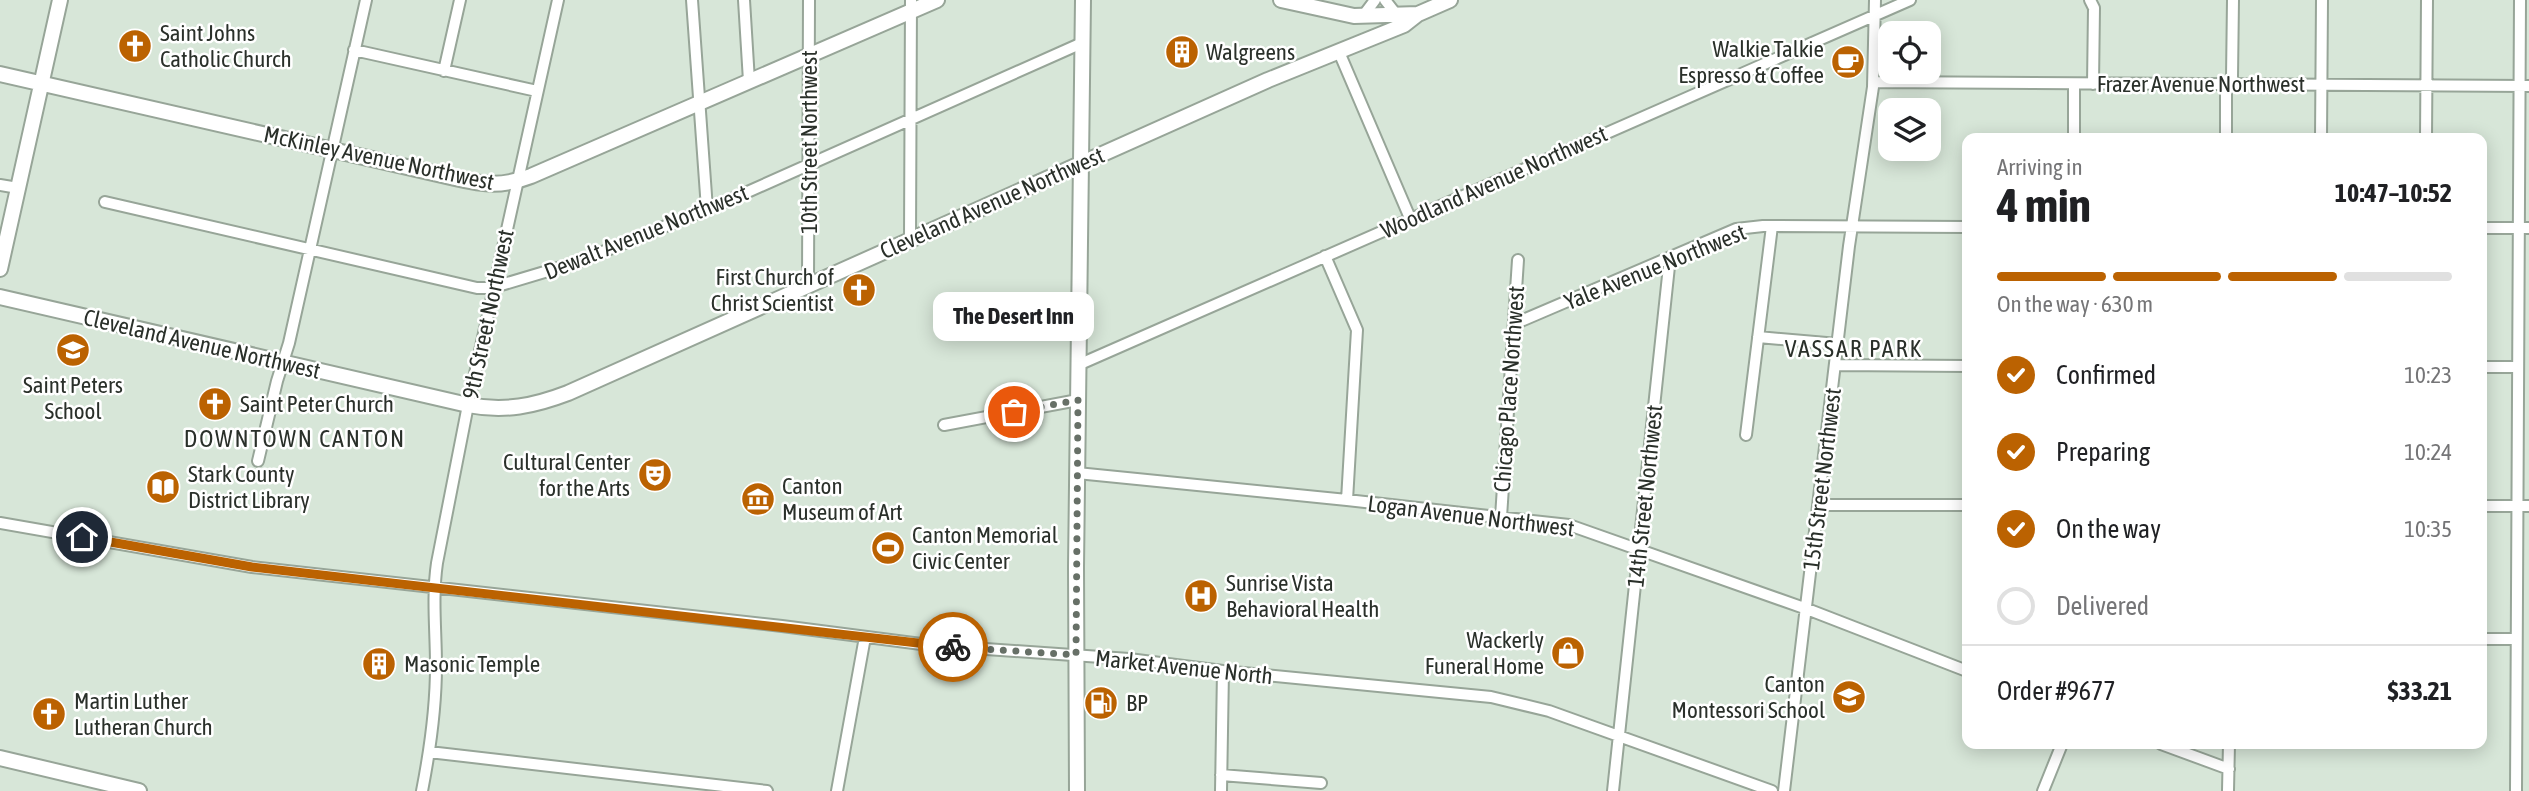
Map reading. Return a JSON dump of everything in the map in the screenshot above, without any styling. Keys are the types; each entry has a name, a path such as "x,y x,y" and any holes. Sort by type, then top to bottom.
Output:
{"main road":[{"path":"0,269 60,0"},
{"name":"McKinley Avenue Northwest","path":"0,74 496,185 517,181 698,103 809,55 911,6 937,0"},
{"path":"1077,791 1077,474 1083,0"},
{"path":"1281,0 1319,10 1363,16 1418,14"},
{"name":"Cleveland Avenue Northwest","path":"0,298 468,405 508,409 542,403 1268,80 1404,25 1418,14 1450,0"},
{"path":"0,758 139,791"}],"street":[{"path":"258,461 284,363 366,0"},
{"path":"444,71 460,0"},
{"name":"9th Street Northwest","path":"422,791 436,687 433,588 468,405 558,0"},
{"path":"692,0 707,209"},
{"path":"744,0 749,81"},
{"name":"10th Street Northwest","path":"808,285 809,0"},
{"path":"1363,16 1375,0"},
{"path":"1385,0 1396,14"},
{"name":"15th Street Northwest","path":"1784,791 1852,227 1873,82 1875,0"},
{"name":"Woodland Avenue Northwest","path":"1078,365 1910,0"},
{"path":"2226,133 2226,92 2232,77 2234,0"},
{"path":"2321,133 2322,0"},
{"path":"2426,133 2427,0"},
{"path":"2516,791 2516,639 2523,506 2518,367 2524,228 2524,86 2519,0"},
{"path":"2092,4 2093,84"},
{"path":"910,239 911,6"},
{"name":"Dewalt Avenue Northwest","path":"105,202 477,288 495,286 578,262 707,209 1083,43"},
{"path":"354,50 537,91"},
{"path":"1339,52 1410,218"},
{"name":"Frazer Avenue Northwest","path":"1873,82 2524,86"},
{"path":"2074,84 2074,133"},
{"path":"0,184 18,188"},
{"path":"1746,435 1772,226"},
{"name":"Yale Avenue Northwest","path":"1514,324 1736,229 1772,226 1962,227"},
{"path":"2487,228 2524,228"},
{"path":"1325,256 1357,330 1347,500"},
{"name":"14th Street Northwest","path":"1613,791 1670,257"},
{"name":"Chicago Place Northwest","path":"1501,517 1518,260"},
{"path":"1758,337 1838,345"},
{"path":"1836,365 1962,366"},
{"path":"2487,367 2518,367"},
{"path":"944,425 1078,400"},
{"name":"Logan Avenue Northwest","path":"1077,474 1569,525 1807,609 1962,669"},
{"path":"1819,505 1962,505"},
{"path":"2487,506 2523,506"},
{"name":"Market Avenue North","path":"0,523 222,563 433,588 769,624 929,645 1142,661 1508,700 1549,711 1772,791"},
{"path":"837,791 865,637"},
{"path":"2487,639 2516,639"},
{"path":"1220,791 1223,671"},
{"path":"2043,791 2060,749"},
{"path":"2175,749 2229,769"},
{"path":"2228,791 2229,749"},
{"path":"429,751 767,791"},
{"path":"1221,775 1321,783"}],"way so far":[{"path":"953,647 1076,655 1078,400 1014,412"}],"place":[{"name":"Saint Johns Catholic Church","path":"135,46"},
{"name":"Walgreens","path":"1182,52"},
{"name":"Walkie Talkie Espresso & Coffee","path":"1848,62"},
{"name":"First Church of Christ Scientist","path":"859,290"},
{"name":"Saint Peters School","path":"73,350"},
{"name":"Saint Peter Church","path":"215,404"},
{"name":"The Desert Inn","path":"1014,412"},
{"name":"Cultural Center for the Arts","path":"655,475"},
{"name":"Stark County District Library","path":"163,487"},
{"name":"Canton Museum of Art","path":"758,499"},
{"name":"Canton Memorial Civic Center","path":"888,548"},
{"name":"Sunrise Vista Behavioral Health","path":"1201,596"},
{"name":"Wackerly Funeral Home","path":"1568,653"},
{"name":"Masonic Temple","path":"379,664"},
{"name":"Canton Montessori School","path":"1849,697"},
{"name":"BP","path":"1101,703"},
{"name":"Martin Luther Lutheran Church","path":"49,714"}],"district":[{"name":"VASSAR PARK","path":"1854,349"},
{"name":"DOWNTOWN CANTON","path":"295,439"}],"route":[{"path":"82,537 252,567 953,647"}]}
